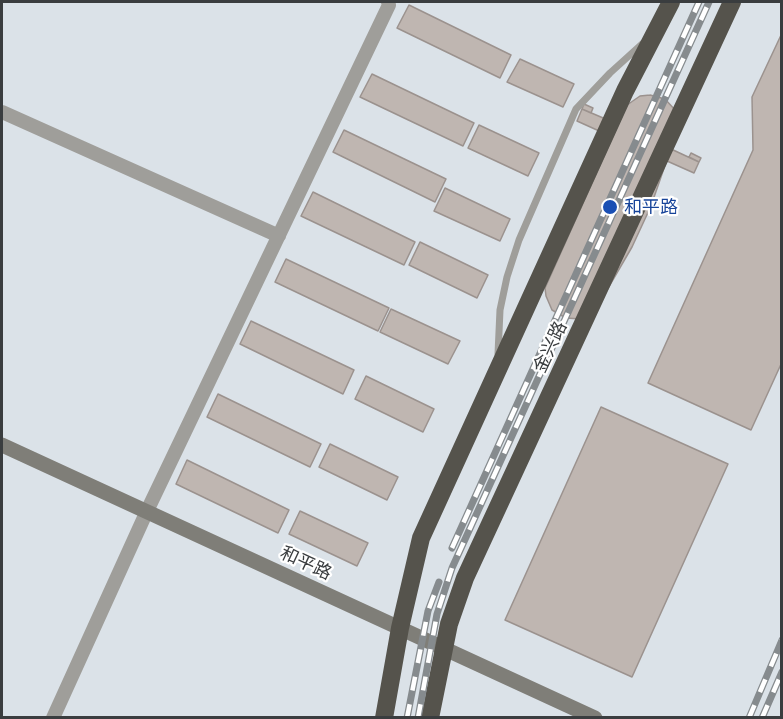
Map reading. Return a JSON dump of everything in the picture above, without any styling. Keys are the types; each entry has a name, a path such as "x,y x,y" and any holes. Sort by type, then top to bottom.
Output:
{"highway":[{"path":"384,717 400,628 421,538 625,91 671,2"},
{"name":"金兴路","path":"430,717 448,624 465,578 732,2"}],"main road":[{"name":"和平路","path":"2,445 595,717"}],"street":[{"path":"53,717 147,512 389,5 388,2"},
{"path":"2,112 279,236"}],"lane":[{"path":"498,368 500,310 507,277 519,240 576,109 610,73 658,31"}],"building":[{"path":"409,5 511,55 500,78 397,28"},
{"path":"782,33 782,362 751,430 648,383 753,150 752,97"},
{"path":"520,59 574,84 563,107 507,82"},
{"path":"372,74 474,123 463,146 360,97"},
{"path":"650,95 665,99 676,111 672,145 651,206 632,247 600,302 581,319 566,318 552,310 545,288 627,105 640,96"},
{"path":"584,104 593,108 591,113 582,109"},
{"path":"582,109 615,123 608,135 577,121"},
{"path":"479,125 539,153 528,176 468,148"},
{"path":"344,130 446,179 435,202 333,152"},
{"path":"671,149 699,162 694,173 667,161"},
{"path":"691,153 701,158 699,162 689,157"},
{"path":"445,188 510,219 500,241 434,211"},
{"path":"313,192 415,242 404,265 301,216"},
{"path":"420,242 488,275 477,298 409,265"},
{"path":"286,259 389,308 378,331 275,282"},
{"path":"391,309 460,341 448,364 380,332"},
{"path":"251,321 354,370 343,394 240,344"},
{"path":"366,376 434,409 423,432 355,399"},
{"path":"218,394 321,444 310,467 207,417"},
{"path":"601,407 728,464 632,677 505,620"},
{"path":"330,444 398,477 387,500 319,467"},
{"path":"187,460 289,510 278,533 176,484"},
{"path":"300,511 368,543 357,566 289,534"}],"railway":[{"path":"452,548 699,2"},
{"path":"418,718 437,614 452,568 709,2"},
{"path":"407,718 428,611 439,582"},
{"path":"749,718 782,640"},
{"path":"762,718 782,672"}],"place":[{"name":"和平路","path":"610,207"}]}
